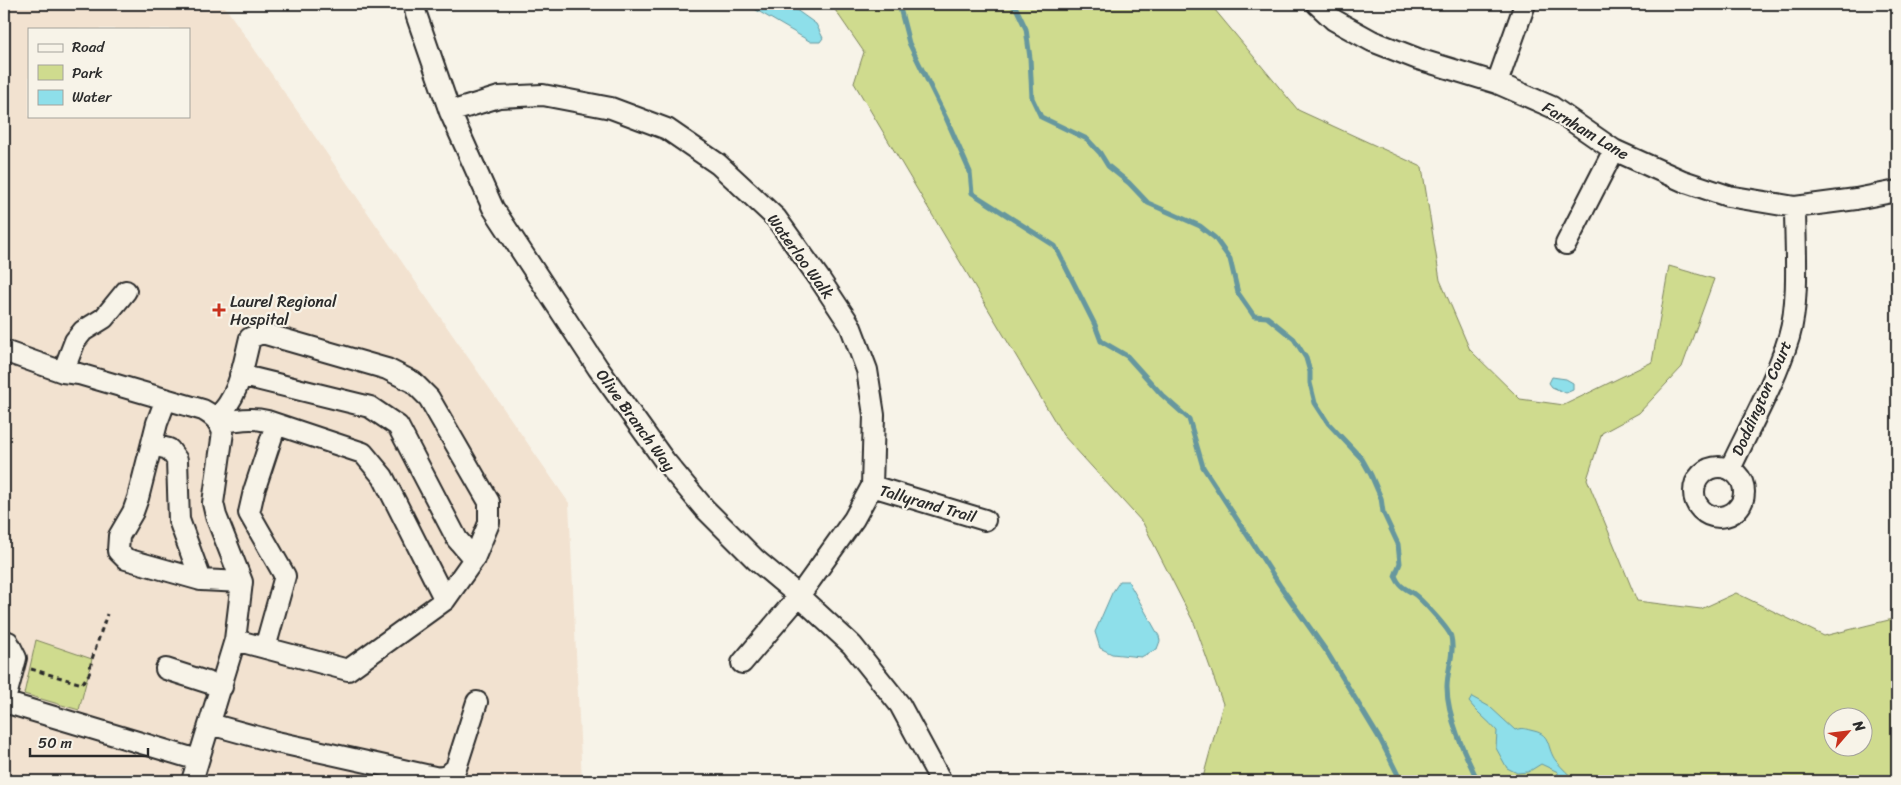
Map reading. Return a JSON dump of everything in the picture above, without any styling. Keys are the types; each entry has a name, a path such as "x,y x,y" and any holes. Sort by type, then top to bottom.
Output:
{"street":[{"name":"Olive Branch Way","path":"414,4 450,112 493,208 598,368 664,460 704,508 756,560 799,596 852,645 900,705 941,781"},
{"name":"Farnham Lane","path":"1317,4 1334,20 1372,41 1418,59 1497,82 1552,107 1614,150 1683,181 1728,196 1795,207 1856,199 1897,191"},
{"path":"1497,82 1525,4"},
{"name":"Waterloo Walk","path":"450,112 498,97 542,95 611,108 667,130 718,164 776,218 850,325 867,370 874,415 872,486 854,519 799,596 742,663"},
{"path":"1566,244 1614,150"},
{"name":"Doddington Court","path":"1730,469 1772,380 1789,335 1794,299 1795,207"},
{"path":"63,372 76,341 83,331 104,318 126,291"},
{"path":"218,420 230,404 250,338 262,333 388,369 413,382 429,398 489,502 489,523 474,559 445,600 348,670 236,640"},
{"path":"4,351 63,372 79,374 166,398 203,410 218,420 223,432 213,503 216,516 242,582 236,640 192,781"},
{"path":"240,375 370,407 398,426 457,539 474,559"},
{"path":"166,398 136,505 119,536 118,551 126,560 201,580 242,582"},
{"path":"218,420 255,418 363,453 383,477 445,600"},
{"path":"266,648 284,576 249,513 254,491 276,424"},
{"path":"152,445 169,449 177,460 179,520 201,580"},
{"name":"Tallyrand Trail","path":"872,486 984,520"},
{"path":"4,641 8,642 16,658 4,702 198,760"},
{"path":"166,669 222,687"},
{"path":"210,724 272,741 439,778 447,776 456,768 477,702"}],"path":[{"path":"31,663 30,669 82,684 89,674 107,614"}],"shaded area":[{"name":"Laurel Regional Hospital","path":"4,4 223,4 569,503 582,781 4,781"}],"green space":[{"path":"831,4 1210,4 1298,110 1422,167 1440,280 1470,350 1520,399 1564,405 1652,362 1669,266 1714,279 1682,367 1639,413 1602,433 1587,479 1637,601 1701,609 1736,593 1824,636 1897,618 1897,781 1202,781 1223,704 1195,625 1143,523 1063,435 854,83 864,52"},
{"path":"36,640 92,659 79,710 24,694"}],"water":[{"path":"746,4 788,4 816,24 823,38 820,42 811,42"},
{"path":"1552,377 1566,379 1573,383 1573,390 1566,393 1552,387 1549,383"},
{"path":"1120,581 1128,581 1159,636 1160,641 1157,649 1141,657 1112,654 1100,648 1095,632 1112,593"},
{"path":"1472,697 1490,707 1515,730 1526,729 1544,736 1556,761 1576,781 1557,781 1558,772 1541,764 1528,772 1517,773 1507,768 1496,748 1497,731 1469,702"}],"waterway":[{"path":"899,4 909,43 970,172 972,193 1055,246 1095,325 1101,341 1127,356 1162,395 1189,419 1203,467 1281,587 1327,652 1381,741 1401,781"},
{"path":"1010,4 1016,8 1026,29 1032,98 1041,117 1087,139 1100,153 1108,166 1129,183 1148,203 1200,226 1215,238 1230,259 1238,293 1254,316 1267,317 1294,339 1306,358 1315,403 1328,423 1362,459 1381,498 1383,512 1398,544 1400,563 1395,576 1397,580 1401,586 1414,594 1428,608 1446,628 1451,637 1452,649 1447,681 1450,711 1453,723 1478,781"}],"place":[{"name":"Laurel Regional Hospital","path":"219,310"}]}
